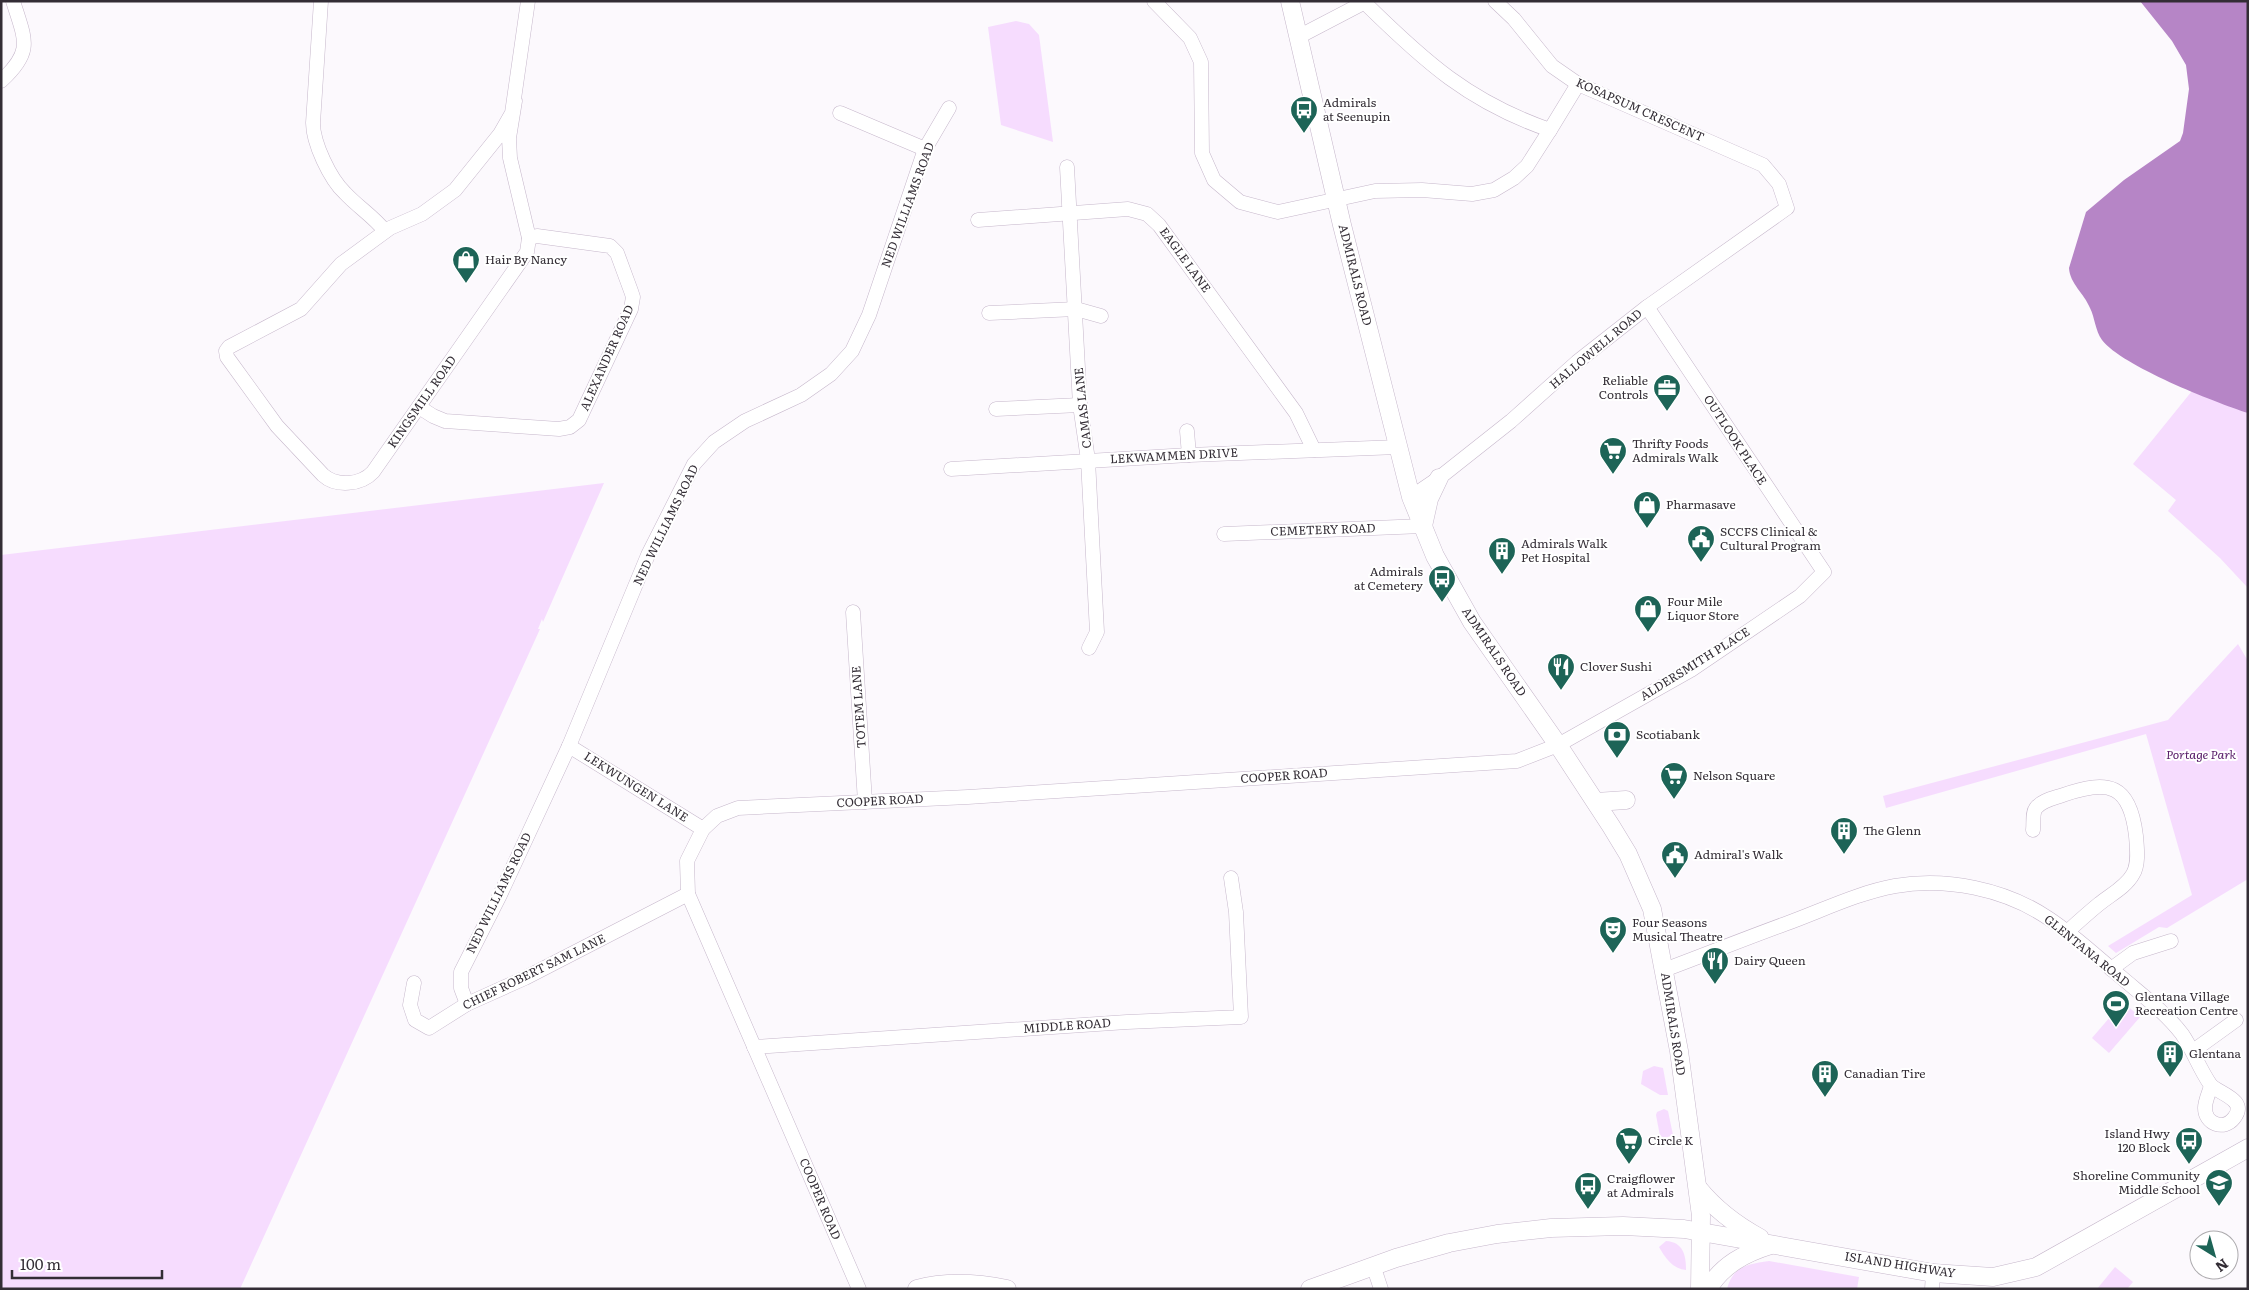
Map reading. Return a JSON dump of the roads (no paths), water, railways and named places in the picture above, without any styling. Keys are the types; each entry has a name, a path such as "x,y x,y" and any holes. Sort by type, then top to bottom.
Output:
{"main road":[{"name":"ADMIRALS ROAD","path":"1290,1 1300,36 1336,199 1411,497 1435,556 1472,622 1558,745 1628,854 1643,884 1656,924 1679,1051 1698,1188 1702,1232 1700,1289"},
{"path":"1423,526 1429,499 1439,478"},
{"path":"1596,802 1626,800 1611,826"},
{"name":"ISLAND HIGHWAY","path":"1310,1289 1373,1265 1450,1243 1542,1228 1623,1226 1702,1232 1771,1245 1932,1281 1993,1277 2036,1267 2248,1148"},
{"path":"1698,1188 1710,1203 1724,1214 1771,1245"},
{"path":"1708,1289 1726,1267 1750,1253 1771,1245"},
{"path":"916,1289 936,1284 966,1283 1007,1289"}],"street":[{"path":"1,82 22,58 24,46 22,30 13,1"},
{"path":"321,1 312,123 314,136 318,148 340,187 375,219 385,232 422,214 455,190 505,135 514,101 528,1"},
{"path":"1154,1 1190,38 1201,62 1202,153 1214,180 1240,202 1278,212 1374,191 1422,190 1472,194 1494,190 1514,178 1528,166 1578,84"},
{"name":"KOSAPSUM CRESCENT","path":"1494,1 1514,19 1552,66 1578,84 1758,162 1771,172 1780,184 1786,208"},
{"path":"1300,36 1366,2 1420,56 1453,83 1480,100 1523,121 1550,130"},
{"name":"NED WILLIAMS ROAD","path":"467,1004 461,988 461,972 500,895 569,746 648,555 694,464 714,442 745,421 801,395 831,374 852,350 869,315 925,149 949,108"},
{"path":"840,113 925,149"},
{"path":"505,135 529,238"},
{"name":"CAMAS LANE","path":"1067,166 1080,405 1088,460 1097,632 1089,648"},
{"name":"HALLOWELL ROAD","path":"1411,497 1439,478 1536,400 1577,362 1647,307 1786,208"},
{"name":"EAGLE LANE","path":"978,220 1128,209 1147,214 1160,225 1296,412 1314,450"},
{"name":"KINGSMILL ROAD","path":"385,232 337,268 301,309 230,347 226,351 227,357 280,430 323,476 336,482 360,481 369,476 527,252 529,238"},
{"name":"ALEXANDER ROAD","path":"419,407 433,416 451,421 559,429 570,427 579,420 631,309 633,297 616,253 610,246 537,236 529,238"},
{"name":"OUTLOOK PLACE","path":"1647,307 1824,572"},
{"path":"989,313 1076,309 1101,316"},
{"path":"996,409 1080,405"},
{"path":"1187,431 1189,455"},
{"name":"LEKWAMMEN DRIVE","path":"951,469 1189,455 1398,447"},
{"name":"CEMETERY ROAD","path":"1224,534 1423,526"},
{"name":"ALDERSMITH PLACE","path":"1558,745 1691,670 1800,596 1824,572"},
{"name":"TOTEM LANE","path":"852,612 865,802"},
{"name":"COOPER ROAD","path":"858,1289 688,894 687,861 703,829 718,816 738,808 865,802 1517,760 1558,745"},
{"name":"LEKWUNGEN LANE","path":"569,746 703,829"},
{"path":"2033,830 2034,810 2040,803 2085,787 2108,786 2119,792 2126,799 2135,828 2137,847 2134,873 2125,884 2067,932"},
{"name":"MIDDLE ROAD","path":"754,1047 1127,1022 1241,1017 1236,912 1230,878"},
{"name":"GLENTANA ROAD","path":"1664,970 1853,898 1894,886 1952,884 1975,888 2028,906 2067,932 2172,1022 2193,1051 2211,1086"},
{"name":"CHIEF ROBERT SAM LANE","path":"414,984 410,1005 415,1020 430,1028 467,1004 526,978 688,894"},
{"path":"2111,969 2133,953 2172,941"},
{"path":"2193,1051 2236,1020"},
{"path":"2211,1086 2242,1103 2237,1109 2235,1118 2228,1124 2219,1126 2212,1122 2205,1108 2211,1086"},
{"path":"1373,1265 1381,1289"}],"place":[{"name":"Admirals at Seenupin","path":"1304,134"},
{"name":"Hair By Nancy","path":"466,284"},
{"name":"Reliable Controls","path":"1667,412"},
{"name":"Thrifty Foods Admirals Walk","path":"1613,475"},
{"name":"Pharmasave","path":"1647,529"},
{"name":"SCCFS Clinical & Cultural Program","path":"1701,563"},
{"name":"Admirals Walk Pet Hospital","path":"1502,575"},
{"name":"Admirals at Cemetery","path":"1442,603"},
{"name":"Four Mile Liquor Store","path":"1648,633"},
{"name":"Clover Sushi","path":"1561,691"},
{"name":"Scotiabank","path":"1617,759"},
{"name":"Nelson Square","path":"1674,800"},
{"name":"The Glenn","path":"1844,855"},
{"name":"Admiral's Walk","path":"1675,879"},
{"name":"Four Seasons Musical Theatre","path":"1613,954"},
{"name":"Dairy Queen","path":"1715,985"},
{"name":"Glentana Village Recreation Centre","path":"2116,1028"},
{"name":"Glentana","path":"2170,1078"},
{"name":"Canadian Tire","path":"1825,1098"},
{"name":"Circle K","path":"1629,1165"},
{"name":"Island Hwy 120 Block","path":"2189,1165"},
{"name":"Shoreline Community Middle School","path":"2219,1207"},
{"name":"Craigflower at Admirals","path":"1588,1210"}],"park label":[{"name":"Portage Park","path":"2201,755"}]}
